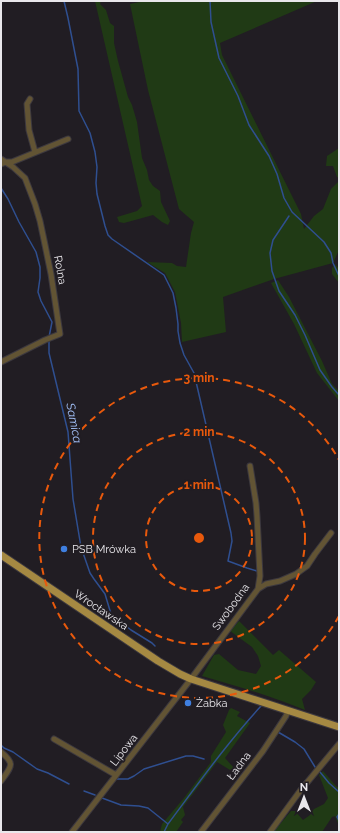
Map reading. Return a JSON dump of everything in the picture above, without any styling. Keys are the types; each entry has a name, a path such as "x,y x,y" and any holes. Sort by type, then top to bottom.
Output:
{"main road":[{"name":"Wrocławska","path":"1,555 158,661 180,674 191,679 288,710"},
{"path":"288,710 339,727"}],"street":[{"path":"30,99 27,104 29,130 35,152"},
{"path":"4,163 12,162 68,139"},
{"name":"Rolna","path":"1,159 4,163 13,167 25,178 40,221 51,274 60,334 1,362"},
{"name":"Swobodna","path":"191,679 258,589 260,576 257,516 250,466"},
{"path":"258,589 266,584 280,581 296,574 307,566 331,533"},
{"name":"Lipowa","path":"72,832 191,679"},
{"name":"Ładna","path":"201,832 263,750 286,716 288,710"},
{"path":"54,739 116,775"},
{"path":"270,832 300,791 339,744"},
{"path":"1,752 9,760 10,765 1,781"}],"green space":[{"path":"95,1 101,1 100,4 106,10 110,23 114,26 114,43 128,97 137,122 142,158 149,180 153,186 160,191 161,202 170,221 168,225 153,215 124,223 119,222 117,217 137,211 142,206"},
{"path":"144,1 317,1 220,43 222,55 301,214 304,229 314,216 323,209 331,189 339,181 339,250 333,263 274,279 223,297 226,332 182,342 181,323 175,292 165,273 147,262 172,263 177,266 186,267 194,222 179,209 148,90 130,4"},
{"path":"339,148 339,178 337,177 333,166 326,166 327,156"},
{"path":"335,264 339,269 339,283 332,274 332,268"},
{"path":"278,280 289,297 322,361 332,384 339,391 339,401 317,373 294,324 271,283"},
{"path":"239,621 273,655 279,650 316,682 311,690 302,699 305,710 241,687 202,676 214,655 219,654 238,670 256,674 261,666 258,656 252,647 230,631"},
{"path":"231,708 240,712 237,716 250,723 225,758 234,768 230,770 217,762 183,807 185,815 181,820 183,822 176,832 160,832 162,824 211,762 211,756 226,732 223,725"},
{"path":"323,771 339,788 339,826 335,816 332,817 322,832 275,832 275,830 291,811 295,811 303,820 310,815 314,809 324,804 328,798 319,775"}],"waterway":[{"path":"64,1 78,69 79,111 90,133 95,152 97,167 97,194 108,235 164,275 173,293 180,343 184,355 194,373 231,533 232,541 228,561 257,571"},
{"path":"210,1 211,22 219,58 238,96 249,125 269,156 277,174 284,198 292,212 324,242 331,253 333,263 339,276"},
{"name":"Samica","path":"1,188 36,252 40,267 38,292 52,322 49,337"},
{"path":"289,216 273,240 270,253 272,271 279,291 295,315 320,370 339,395"},
{"name":"Samica","path":"49,341 49,353 68,432 73,499 81,547 90,573 105,594 111,614 155,646"},
{"path":"164,832 168,824 236,734 261,706"},
{"path":"278,732 304,749 315,767"},
{"path":"1,745 37,769 69,784"},
{"path":"117,779 128,779 144,769 186,756 204,759"},
{"path":"320,772 339,792"},
{"path":"84,791 95,795"},
{"path":"102,798 121,805 148,808 168,824"},
{"path":"339,814 337,817 339,821"}],"place":[{"name":"PSB Mrówka","path":"64,549"},
{"name":"Żabka","path":"188,703"}]}
